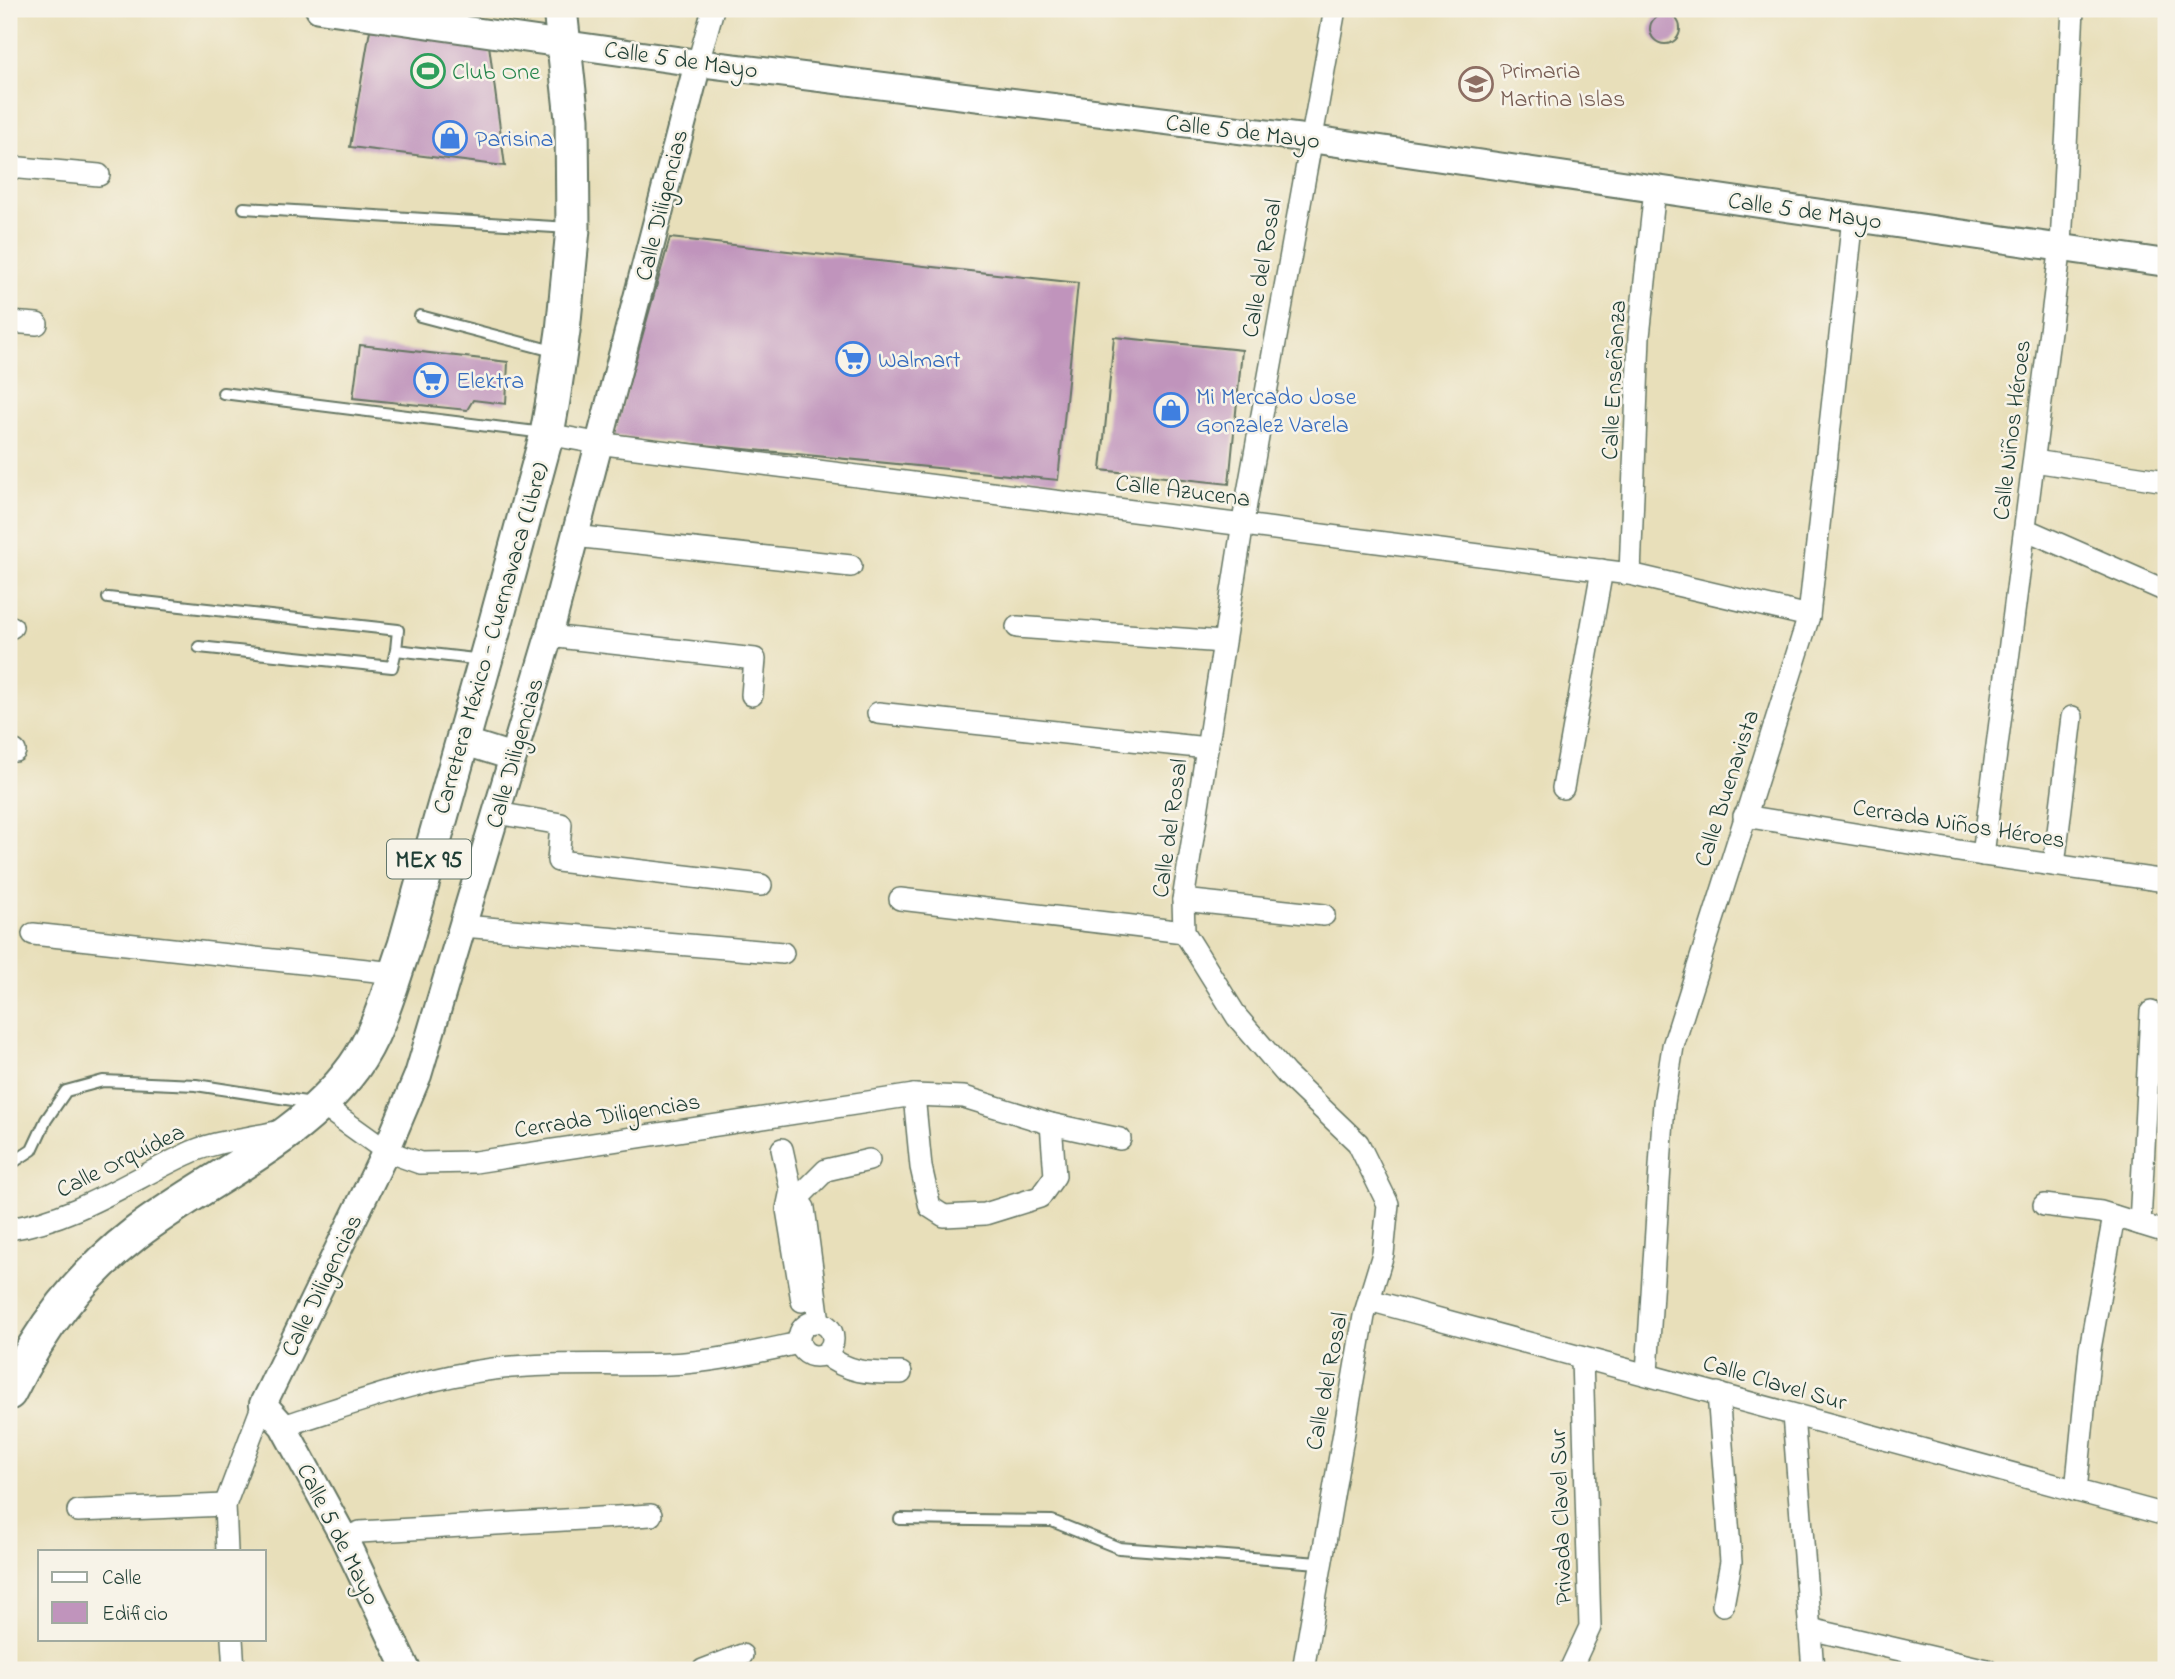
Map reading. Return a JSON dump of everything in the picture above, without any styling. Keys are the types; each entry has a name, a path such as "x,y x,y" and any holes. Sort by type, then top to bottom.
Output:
{"main road":[{"name":"Carretera México - Cuernavaca (Libre)","path":"9,1394 39,1335 83,1278 138,1232 295,1128 322,1105 356,1065 395,973 547,434 560,353 573,229 572,118 560,9"}],"street":[{"name":"Calle 5 de Mayo","path":"319,9 698,63 1311,139 1853,218 2061,245 2166,263"},
{"name":"Calle Diligencias","path":"227,1550 225,1505 263,1404 386,1151 418,1075 549,636 597,443 713,9"},
{"name":"Calle del Rosal","path":"1303,1670 1369,1300 1383,1254 1388,1204 1357,1143 1286,1074 1237,1017 1184,932 1183,900 1243,524 1335,9"},
{"name":"Calle Niños Héroes","path":"1983,855 2061,245 2073,9"},
{"path":"9,167 99,175"},
{"name":"Calle Enseñanza","path":"1630,574 1639,336 1656,189"},
{"name":"Calle Buenavista","path":"1647,1373 1664,1103 1673,1046 1744,816 1810,616 1853,218"},
{"path":"9,322 37,324"},
{"name":"Calle Azucena","path":"547,434 597,443 1630,574 1810,616"},
{"path":"2034,461 2166,481"},
{"path":"2025,529 2166,591"},
{"path":"574,536 851,566"},
{"path":"1563,788 1602,570"},
{"path":"1017,627 1223,642"},
{"path":"549,636 755,659 752,695"},
{"path":"878,713 1206,748"},
{"path":"2054,865 2071,717"},
{"path":"462,741 513,757"},
{"path":"496,813 561,824 558,861 761,885"},
{"name":"Cerrada Niños Héroes","path":"1744,816 1983,855 2166,881"},
{"path":"900,899 1184,932"},
{"path":"1183,900 1324,915"},
{"path":"463,926 783,953"},
{"path":"33,934 395,973"},
{"path":"2140,1224 2151,1012"},
{"path":"914,1095 921,1167 930,1207 944,1216 985,1214 1040,1197 1055,1176 1051,1124"},
{"name":"Cerrada Diligencias","path":"322,1105 386,1151 420,1163 475,1162 914,1095 964,1097 1051,1124 1120,1139"},
{"name":"Calle Orquídea","path":"9,1229 46,1222 79,1210 197,1150 295,1128"},
{"path":"283,1426 416,1383 491,1369 543,1364 682,1363 719,1360 808,1330 831,1329 833,1336 830,1349 825,1353 813,1356 808,1330 792,1200 782,1149"},
{"path":"792,1200 826,1170 869,1160"},
{"path":"2044,1205 2114,1216 2166,1232"},
{"path":"2076,1491 2090,1349 2114,1216"},
{"name":"Calle Clavel Sur","path":"1369,1300 1647,1373 2166,1516"},
{"path":"825,1353 840,1366 859,1373 901,1373"},
{"name":"Privada Clavel Sur","path":"1570,1670 1590,1627 1582,1358"},
{"path":"1718,1393 1731,1562 1723,1605"},
{"name":"Calle 5 de Mayo","path":"263,1404 283,1426 344,1538 407,1670"},
{"path":"1793,1415 1813,1670"},
{"path":"78,1511 225,1505"},
{"path":"344,1538 360,1532 651,1515"},
{"path":"1810,1629 1987,1670"},
{"path":"232,1640 234,1670"},
{"path":"703,1670 742,1655"}],"lane":[{"path":"244,208 573,229"},
{"path":"419,316 560,353"},
{"path":"223,393 547,434"},
{"path":"108,598 398,630 392,667 199,648"},
{"path":"396,650 485,660"},
{"path":"9,1165 32,1150 46,1120 66,1091 103,1081 196,1085 322,1105"},
{"path":"900,1519 1052,1521 1119,1548 1320,1563"}],"building":[{"path":"497,9 498,15 449,11"},
{"path":"1665,14 1676,18 1680,29 1676,40 1665,44 1654,40 1650,29 1654,18"},
{"name":"Club One","path":"370,30 489,45 505,166 350,147"},
{"name":"Walmart","path":"670,238 1078,283 1058,480 614,436"},
{"name":"Mi Mercado Jose Gonzalez Varela","path":"1114,337 1242,350 1229,484 1101,470"},
{"name":"Elektra","path":"360,345 508,362 506,404 473,400 467,410 353,398"}],"place":[{"name":"Club One","path":"428,71"},
{"name":"Primaria Martina Islas","path":"1476,84"},
{"name":"Parisina","path":"450,138"},
{"name":"Walmart","path":"853,359"},
{"name":"Elektra","path":"431,380"},
{"name":"Mi Mercado Jose Gonzalez Varela","path":"1171,410"}]}
